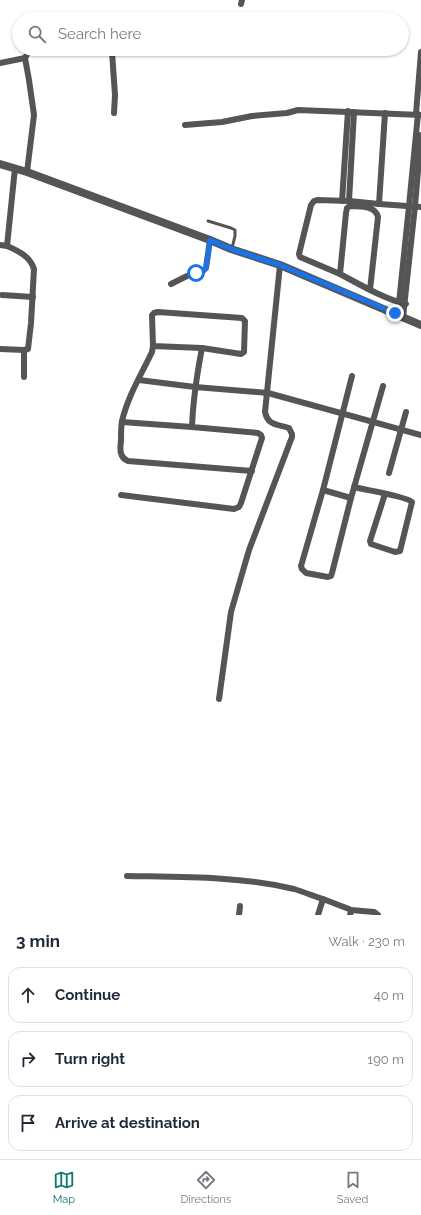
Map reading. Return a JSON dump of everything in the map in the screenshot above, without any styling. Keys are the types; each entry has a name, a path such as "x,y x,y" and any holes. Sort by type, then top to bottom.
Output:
{"street":[{"path":"415,206 421,52"},
{"path":"112,56 114,113"},
{"path":"0,63 25,58 34,115 27,172"},
{"path":"185,125 222,122 252,116 286,113 298,110 418,114"},
{"path":"346,201 351,112"},
{"path":"379,204 385,113"},
{"path":"404,317 402,303 415,206 421,135"},
{"path":"0,164 27,172 231,249 280,265 421,325"},
{"path":"7,246 14,168"},
{"path":"402,303 370,290 340,274 303,259 299,254 312,203 317,200 415,206"},
{"path":"340,274 347,208 350,206 374,210 377,212 378,217 370,290"},
{"path":"171,284 187,276 203,271 206,268 210,240"},
{"path":"0,245 7,246 27,257 33,264 34,269 29,347 24,350 0,349"},
{"path":"219,699 231,612 249,550 292,437 289,428 273,423 266,417 280,265"},
{"path":"2,295 33,297"},
{"path":"395,313 402,303"},
{"path":"153,346 202,348 239,355 243,354 244,320 242,318 158,312 154,313 152,316 152,352 129,399 122,422 121,456 128,461 252,471"},
{"path":"192,427 195,387 202,348"},
{"path":"24,350 24,377"},
{"path":"352,376 323,490 301,566 306,573 328,577 331,576 342,539 354,487 383,386"},
{"path":"139,380 195,387 268,393 421,435"},
{"path":"389,473 406,412"},
{"path":"121,495 234,509 239,507 262,438 261,435 254,432 122,422"},
{"path":"354,487 385,494 412,502 413,505 400,550 398,552 371,544 370,541 385,494"},
{"path":"323,490 351,498"},
{"path":"127,876 209,877 270,884 323,899 350,912 374,912 378,915"},
{"path":"318,915 323,899"},
{"path":"239,915 240,906"}],"lane":[{"path":"208,221 235,230 235,236 231,249"}],"route":[{"path":"196,273 203,271 206,268 208,263 210,240 231,249 280,265 395,313"}]}
